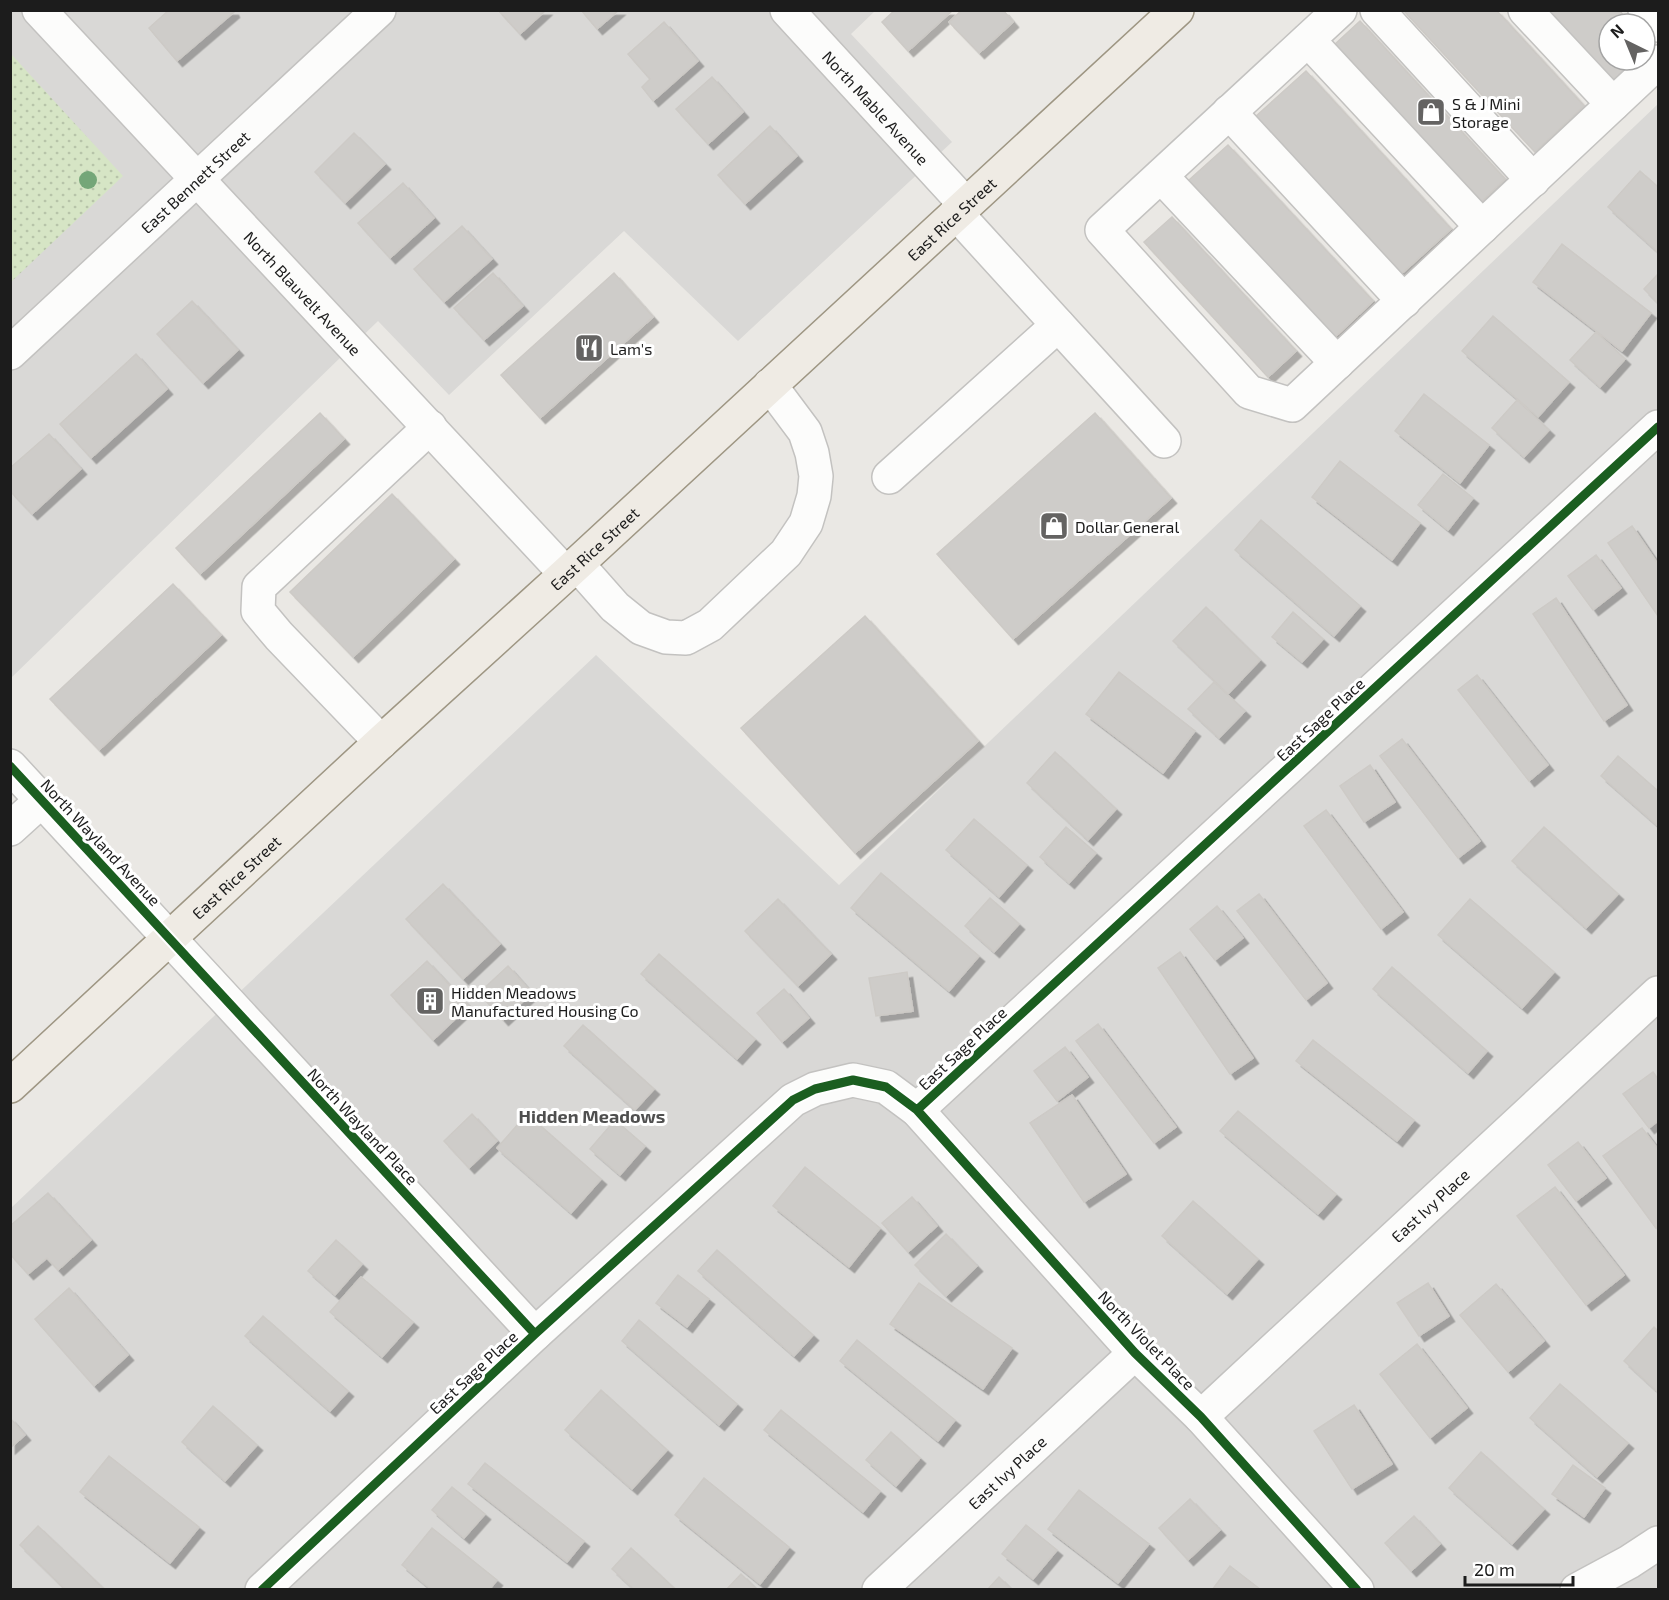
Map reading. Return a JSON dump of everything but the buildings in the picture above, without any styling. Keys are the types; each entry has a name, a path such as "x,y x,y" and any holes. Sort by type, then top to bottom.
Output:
{"main road":[{"name":"East Rice Street","path":"10,1086 1177,10"}],"street":[{"name":"North Blauvelt Avenue","path":"39,10 430,427 572,569 641,628 666,637 686,638 710,625 786,553 806,523 814,496 816,476 812,453 805,432 770,386"},
{"name":"East Bennett Street","path":"10,353 379,10"},
{"name":"North Mable Avenue","path":"787,10 961,209 1058,325 1164,441"},
{"path":"1340,10 1102,230 1249,392 1292,405 1659,62"},
{"path":"1377,10 1533,180"},
{"path":"1525,10 1614,104"},
{"path":"1645,10 1659,25"},
{"path":"1308,40 1482,227"},
{"path":"1229,112 1404,301"},
{"path":"1161,176 1337,363"},
{"path":"889,477 1058,325"},
{"path":"381,742 279,636 258,611 259,586 430,427"},
{"name":"East Sage Place","path":"262,1590 535,1334 793,1100 815,1089 853,1080 886,1087 918,1110 1659,427"},
{"name":"North Wayland Avenue","path":"10,766 169,938"},
{"path":"10,829 42,800"},
{"name":"North Wayland Place","path":"169,938 535,1334"},
{"name":"East Ivy Place","path":"1201,1417 1659,993"},
{"name":"North Violet Place","path":"918,1110 1135,1353 1201,1417 1357,1590"},
{"name":"East Ivy Place","path":"879,1590 1135,1353"},
{"path":"1577,1590 1659,1543"}],"shaded area":[{"path":"11,11 875,11 851,34 952,142 738,341 624,231 449,395 378,321 11,678"},
{"path":"1658,104 1658,1589 11,1590 11,1208 596,655 839,885"}],"green space":[{"path":"11,54 123,176 11,282"}],"cycle path":[{"path":"917,1110 1658,427"},
{"path":"10,766 535,1334"},
{"path":"262,1590 535,1334 793,1100 815,1089 853,1080 886,1087 917,1110 1135,1353 1201,1417 1357,1590"}],"place":[{"name":"S & J Mini Storage","path":"1431,112"},
{"name":"Lam's","path":"589,348"},
{"name":"Dollar General","path":"1054,526"},
{"name":"Hidden Meadows Manufactured Housing Co","path":"430,1001"}],"district":[{"name":"Hidden Meadows","path":"592,1116"}]}
